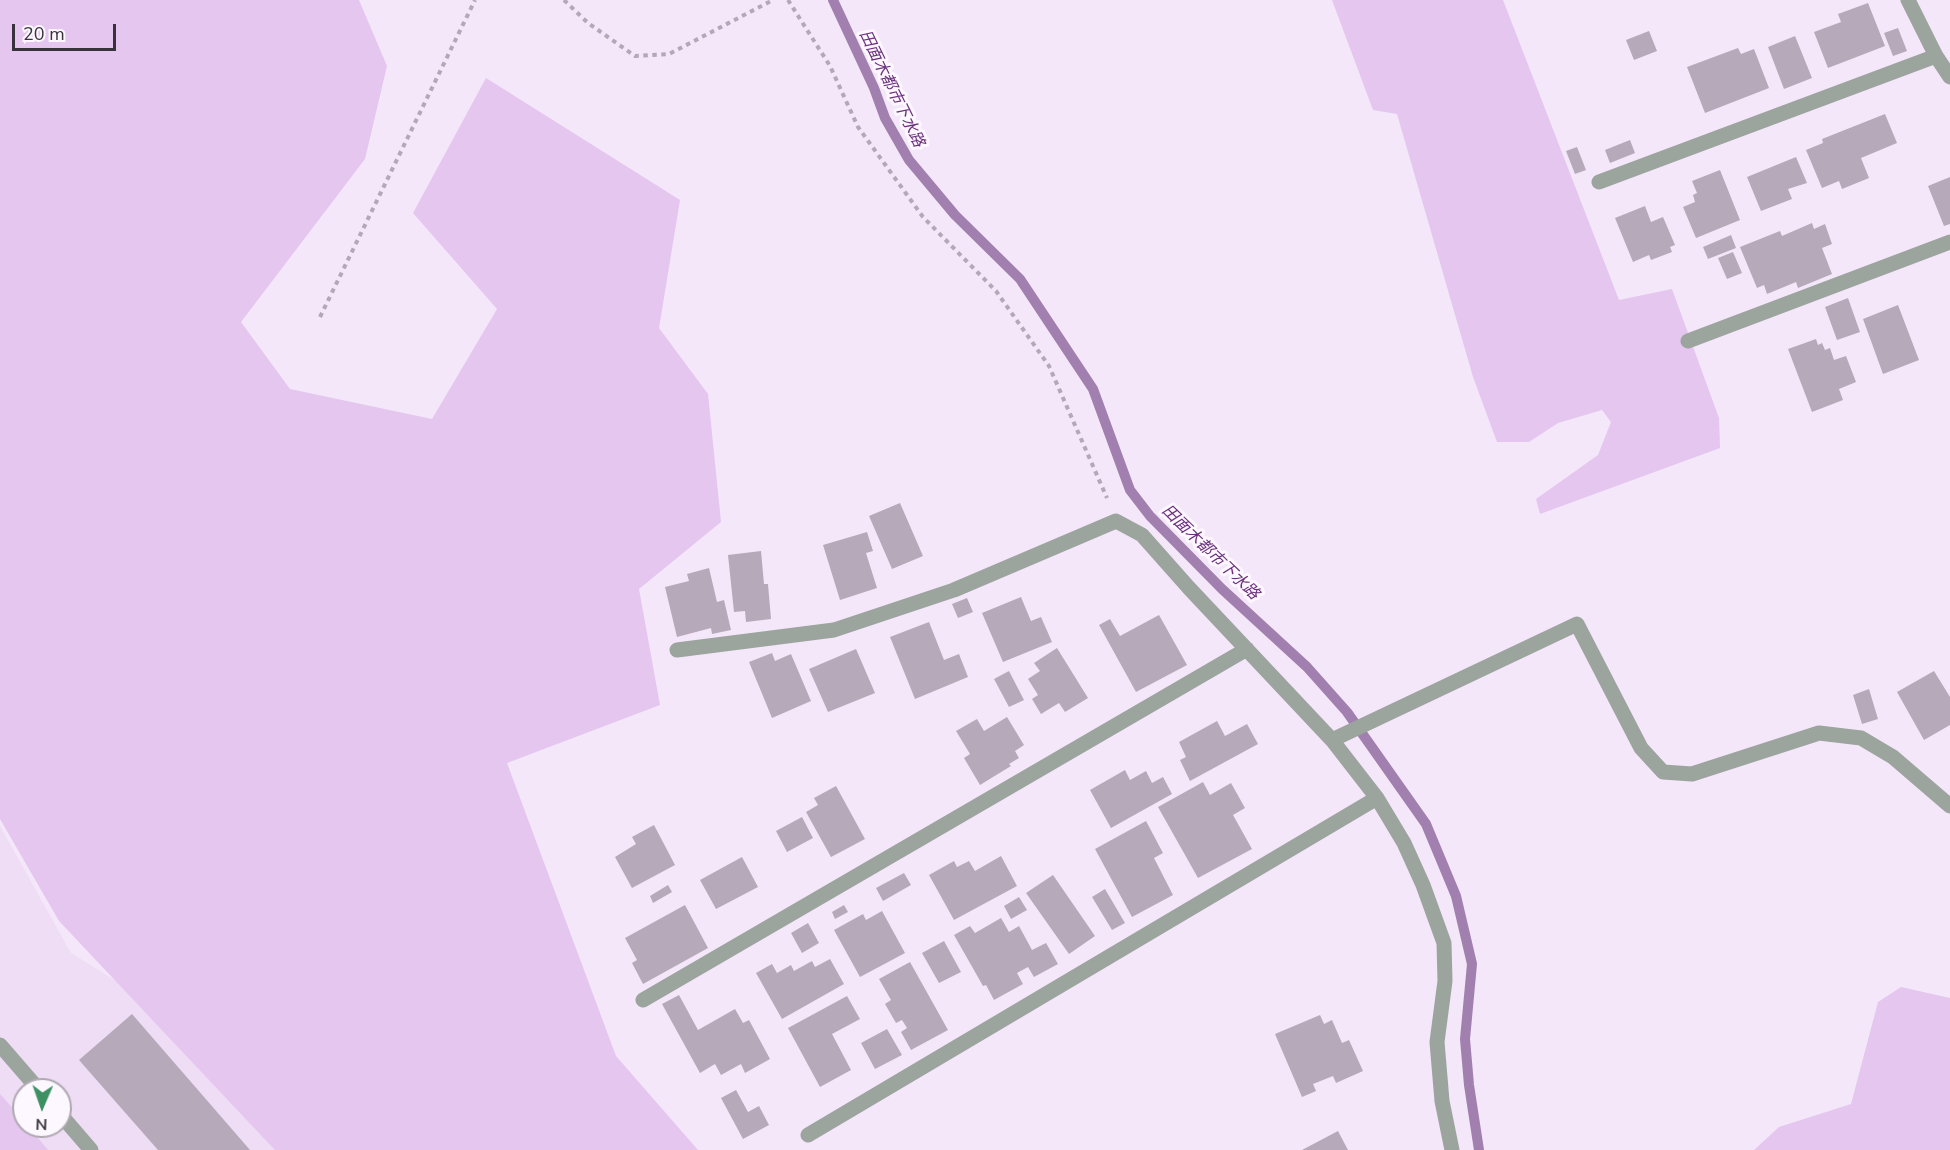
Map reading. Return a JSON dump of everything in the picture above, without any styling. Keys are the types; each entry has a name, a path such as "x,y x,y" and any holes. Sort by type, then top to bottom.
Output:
{"street":[{"path":"1908,0 1936,56 1949,75"},
{"path":"1599,182 1936,56"},
{"path":"1688,341 1950,242"},
{"path":"676,650 834,630 954,590 1116,521 1142,535 1332,740 1377,798 1404,843 1424,885 1444,944 1446,981 1437,1042 1442,1101 1452,1150"},
{"path":"1332,740 1577,624 1641,748 1663,772 1692,774 1819,734 1862,738 1893,757 1950,806"},
{"path":"643,1000 1247,649"},
{"path":"808,1135 1377,798"},
{"path":"0,1045 29,1078"},
{"path":"72,1128 91,1150"}],"path":[{"path":"320,317 475,0"},
{"path":"564,0 588,23 635,56 669,54 773,0"},
{"path":"788,0 830,66 858,127 923,217 996,291 1048,366 1116,521"}],"shaded area":[{"path":"0,0 359,0 387,66 365,159 241,322 290,389 432,419 497,309 413,213 486,78 680,200 659,328 708,394 721,522 639,589 660,705 507,763 616,1056 698,1150 275,1150 59,921 0,819"},
{"path":"1332,0 1503,0 1619,300 1672,289 1719,418 1720,448 1540,514 1536,499 1598,455 1611,422 1602,410 1558,423 1529,442 1497,442 1473,377 1397,114 1373,110"},
{"path":"0,826 71,953 148,1001 281,1150 0,1150"},
{"path":"1901,987 1950,998 1950,1150 1754,1150 1779,1127 1851,1104 1878,1002"},
{"path":"0,1094 12,1108 12,1138 38,1138 48,1150 0,1150"}],"building":[{"path":"1868,3 1885,46 1828,68 1814,32 1841,22 1838,14"},
{"path":"1898,28 1907,51 1893,56 1884,33"},
{"path":"1649,31 1657,51 1634,60 1626,40"},
{"path":"1795,36 1812,78 1784,89 1768,47"},
{"path":"1738,48 1741,54 1754,49 1769,88 1705,113 1687,67"},
{"path":"1885,114 1897,143 1861,158 1869,178 1842,189 1839,181 1822,188 1806,150 1823,143 1822,139"},
{"path":"1630,140 1635,153 1610,163 1605,150"},
{"path":"1577,147 1586,170 1575,174 1566,151"},
{"path":"1796,157 1807,183 1788,189 1792,199 1761,211 1747,177"},
{"path":"1720,170 1740,220 1696,238 1683,207 1695,202 1693,195 1697,193 1692,181"},
{"path":"1950,177 1950,224 1944,226 1928,186"},
{"path":"1645,206 1651,222 1663,217 1675,245 1670,247 1672,252 1651,260 1649,255 1633,262 1615,218"},
{"path":"1812,223 1814,229 1825,224 1832,244 1822,248 1832,274 1798,288 1796,282 1767,294 1764,285 1757,288 1740,247 1780,231 1782,236"},
{"path":"1731,235 1736,248 1708,259 1703,247"},
{"path":"1733,252 1742,273 1727,279 1718,258"},
{"path":"1848,298 1860,332 1837,340 1825,307"},
{"path":"1898,305 1919,360 1883,374 1863,319"},
{"path":"1816,339 1818,345 1822,343 1825,350 1830,348 1834,360 1846,356 1856,382 1839,389 1843,400 1812,412 1788,349"},
{"path":"900,503 923,556 892,569 869,516"},
{"path":"867,532 873,551 866,553 877,588 840,600 823,545"},
{"path":"761,551 764,584 768,584 771,619 746,622 745,611 734,612 728,555"},
{"path":"709,568 717,602 724,600 731,630 712,634 711,628 677,637 665,587 689,581 687,574"},
{"path":"1021,597 1031,621 1041,617 1052,642 1003,662 982,613"},
{"path":"967,598 973,612 958,618 952,604"},
{"path":"1159,615 1187,665 1136,692 1099,625 1110,619 1120,636"},
{"path":"929,622 944,660 959,654 968,677 915,699 890,637"},
{"path":"1057,648 1088,698 1065,712 1059,703 1041,714 1032,699 1038,695 1028,679 1040,671 1034,663"},
{"path":"856,649 875,693 828,712 809,669"},
{"path":"772,653 775,661 791,654 811,701 772,718 749,662"},
{"path":"1009,671 1024,700 1009,707 994,679"},
{"path":"1934,671 1950,697 1950,725 1924,740 1897,692"},
{"path":"1869,689 1878,719 1862,724 1853,695"},
{"path":"1007,717 1024,745 1015,751 1019,758 1009,764 1011,766 980,785 964,758 970,754 956,731 977,719 984,731"},
{"path":"1217,721 1225,736 1247,724 1258,744 1190,781 1180,760 1186,757 1179,742"},
{"path":"1125,770 1130,780 1146,771 1152,783 1163,777 1172,794 1111,828 1090,790"},
{"path":"1203,782 1210,795 1231,783 1245,808 1233,815 1252,849 1198,878 1158,807"},
{"path":"836,786 865,839 831,857 806,812 818,805 814,798"},
{"path":"802,817 813,838 787,852 776,831"},
{"path":"1146,821 1163,853 1154,858 1173,895 1132,917 1095,849"},
{"path":"654,825 675,865 632,888 615,857 636,844 632,837"},
{"path":"1001,856 1017,886 954,920 929,875 954,861 957,867 969,861 975,871"},
{"path":"742,857 758,887 716,909 700,880"},
{"path":"904,873 911,885 883,901 876,888"},
{"path":"1053,875 1095,936 1069,954 1026,893"},
{"path":"668,885 672,892 653,903 650,896"},
{"path":"1105,889 1125,923 1112,930 1092,897"},
{"path":"1019,897 1027,910 1011,919 1004,906"},
{"path":"685,905 708,948 643,984 632,963 637,960 625,938"},
{"path":"844,905 848,912 835,919 832,912"},
{"path":"882,911 905,953 860,977 834,930 863,914 866,920"},
{"path":"1001,918 1009,932 1019,926 1032,950 1046,943 1058,964 1034,977 1028,967 1017,973 1023,984 994,1000 986,985 983,986 954,935 970,926 975,933"},
{"path":"808,923 819,943 802,953 791,933"},
{"path":"944,941 961,972 939,983 922,953"},
{"path":"830,959 844,984 782,1019 756,973 772,964 777,973 791,965 794,971 812,961 815,967"},
{"path":"910,962 948,1030 911,1050 901,1032 907,1028 902,1020 896,1023 885,1004 891,1000 879,979"},
{"path":"679,995 698,1030 735,1009 743,1023 749,1020 770,1059 745,1073 741,1064 721,1075 715,1064 700,1073 662,1004"},
{"path":"847,996 860,1019 832,1034 851,1070 820,1087 788,1028"},
{"path":"132,1014 250,1150 158,1150 79,1060"},
{"path":"1320,1015 1324,1024 1332,1020 1342,1043 1349,1040 1363,1071 1336,1083 1333,1076 1313,1084 1316,1091 1302,1097 1275,1034"},
{"path":"887,1029 902,1055 875,1069 861,1043"},
{"path":"736,1090 748,1112 759,1106 769,1125 743,1139 721,1098"},
{"path":"1338,1131 1348,1150 1302,1150"}],"waterway":[{"name":"田面木都市下水路","path":"833,0 874,88 885,118 909,160 955,215 1020,279 1093,389 1130,490 1150,516 1222,589 1307,667 1347,712 1426,824 1456,896 1472,964 1465,1039 1479,1150"}]}
